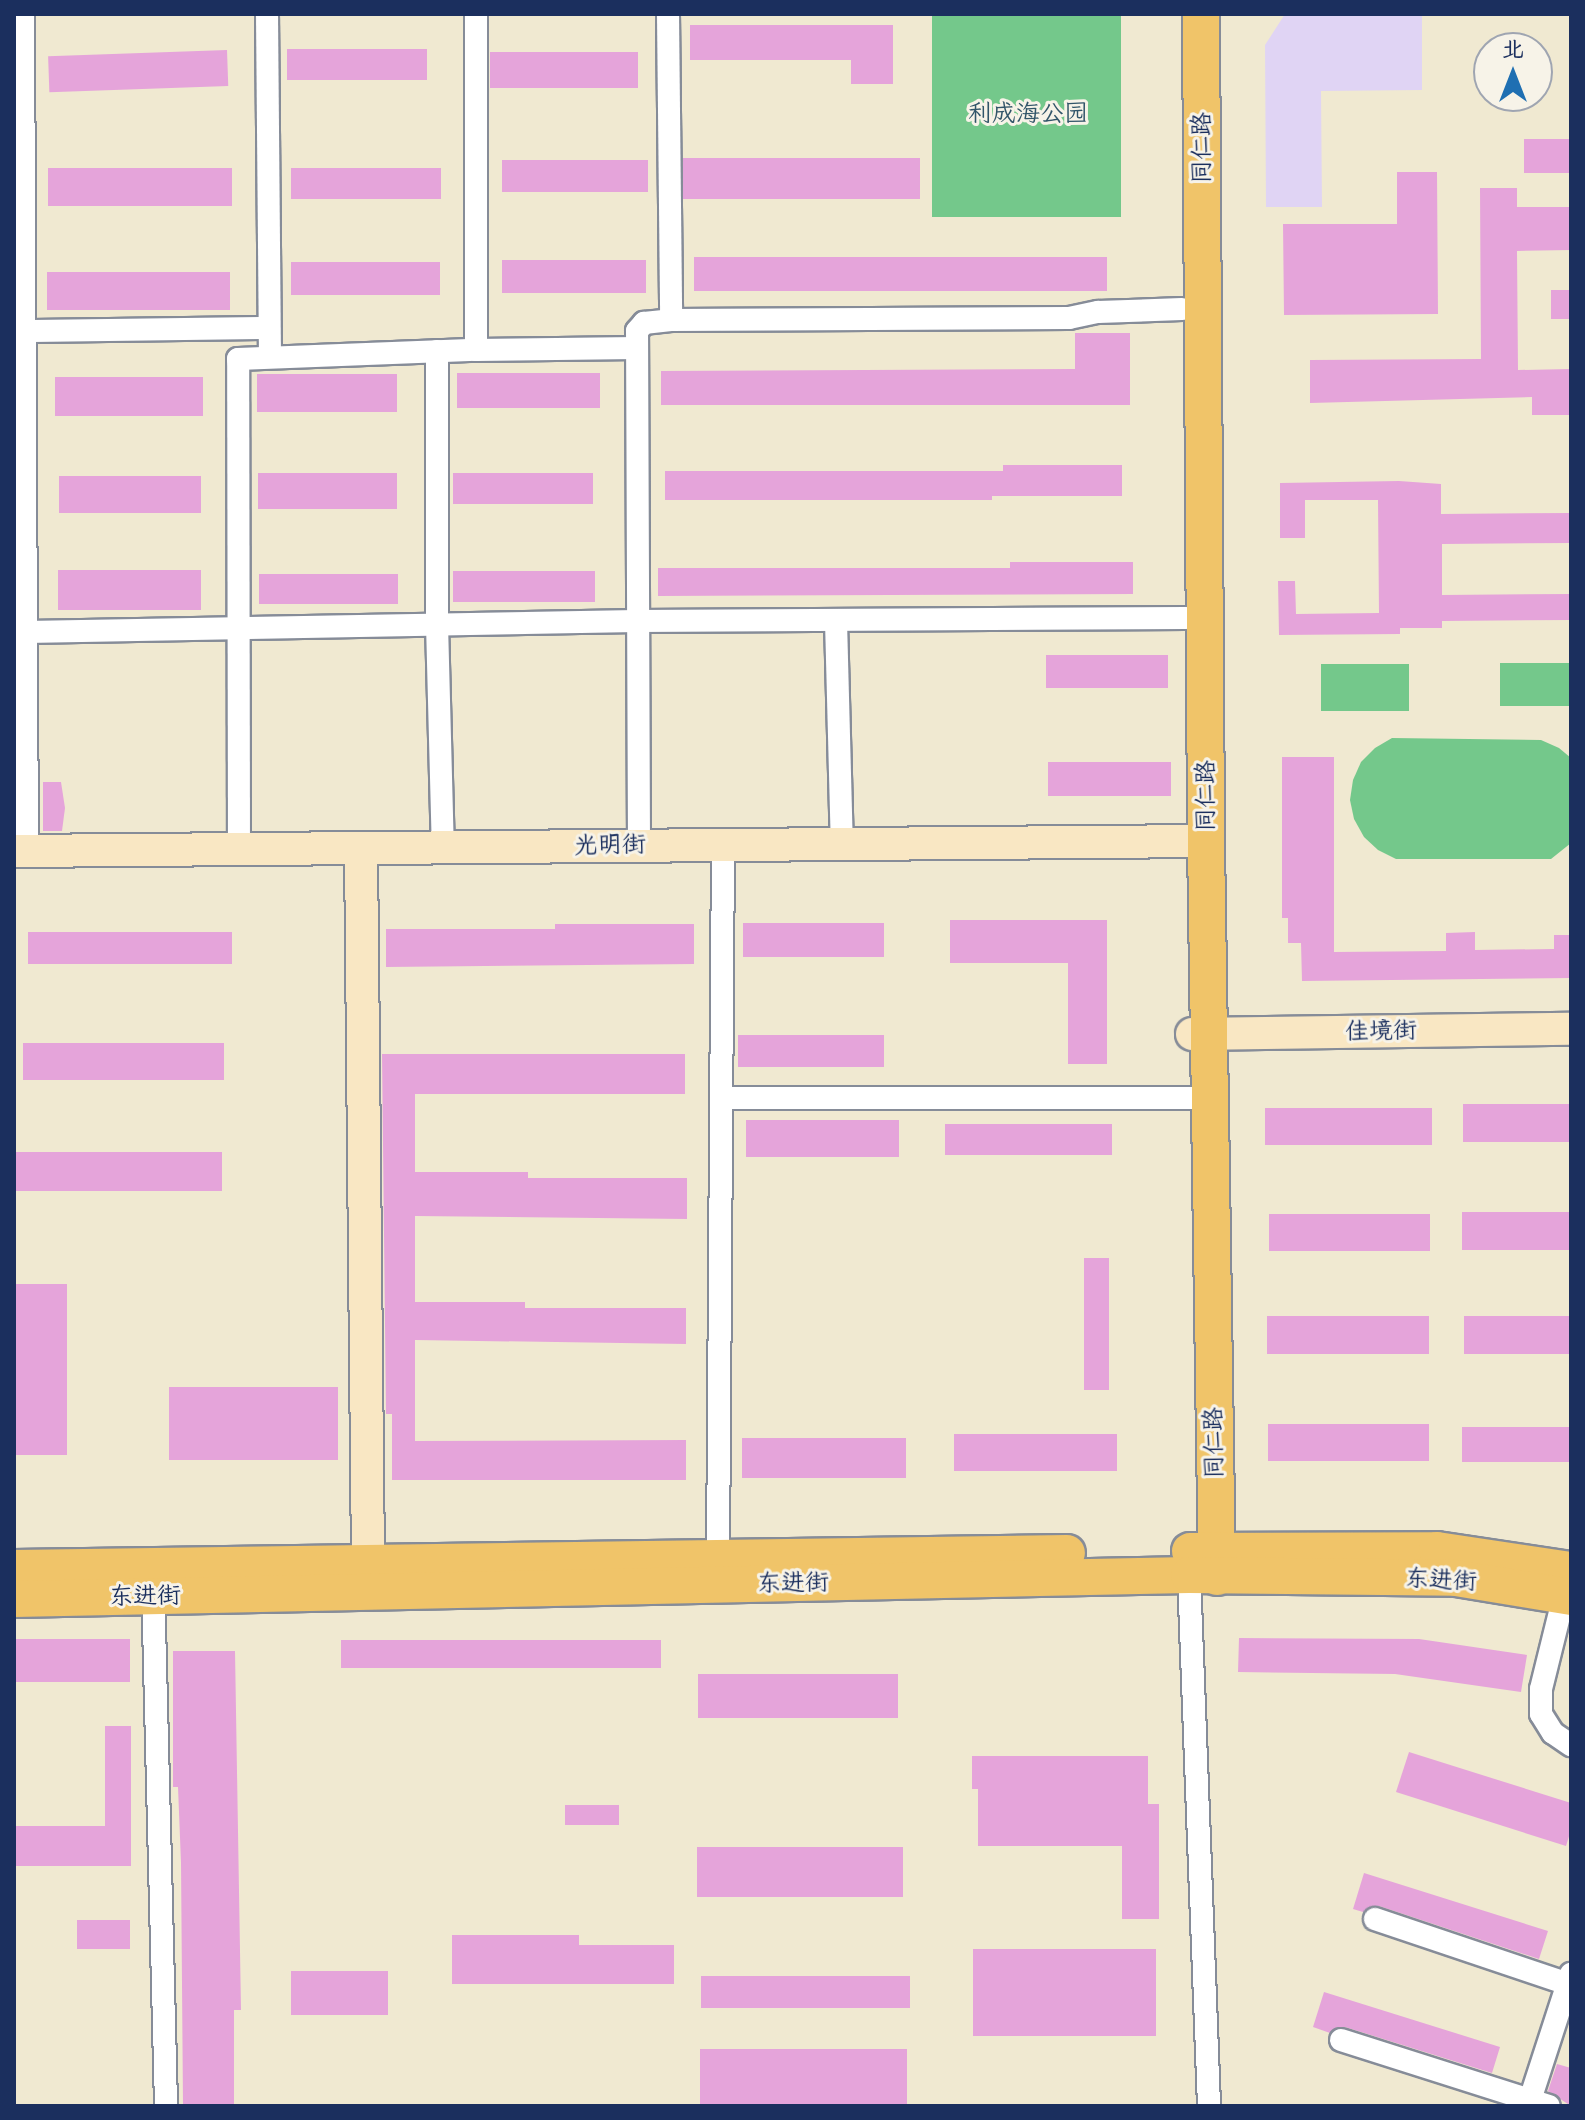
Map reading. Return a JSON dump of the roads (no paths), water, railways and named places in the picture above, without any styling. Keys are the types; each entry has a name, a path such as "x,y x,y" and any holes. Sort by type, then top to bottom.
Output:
{"main road":[{"name":"同仁路","path":"1179,14 1186,618 1198,840"},
{"name":"同仁路","path":"1201,14 1198,840 1204,1566"},
{"name":"光明街","path":"20,851 1198,840"},
{"path":"361,848 368,1563"},
{"name":"佳境街","path":"1201,1034 1571,1029"},
{"name":"同仁路","path":"1201,1034 1193,1098 1204,1566"},
{"name":"东进街","path":"14,1568 152,1581 1204,1566 1437,1550 1569,1588"},
{"name":"东进街","path":"14,1599 152,1581 368,1563 718,1558 1204,1566"}],"street":[{"path":"20,851 26,632 24,331 19,235 23,14"},
{"path":"267,14 270,357"},
{"path":"476,14 476,350"},
{"path":"668,14 671,320"},
{"path":"639,845 637,331 644,323 671,320 1069,318 1098,312 1182,309"},
{"path":"24,331 269,328"},
{"path":"239,849 238,359 437,351 637,348"},
{"path":"437,351 437,624 443,847"},
{"path":"26,632 637,621 1186,618"},
{"path":"836,621 842,844"},
{"path":"718,1558 723,845"},
{"path":"722,1098 1193,1098"},
{"path":"1204,1566 1209,2106"},
{"path":"152,1581 166,2106"},
{"path":"1569,1588 1541,1689 1541,1714 1553,1733 1571,1745"},
{"path":"1341,2040 1536,2104 1570,1981 1375,1919"}],"park label":[{"name":"利成海公园","path":"1028,114"}]}
